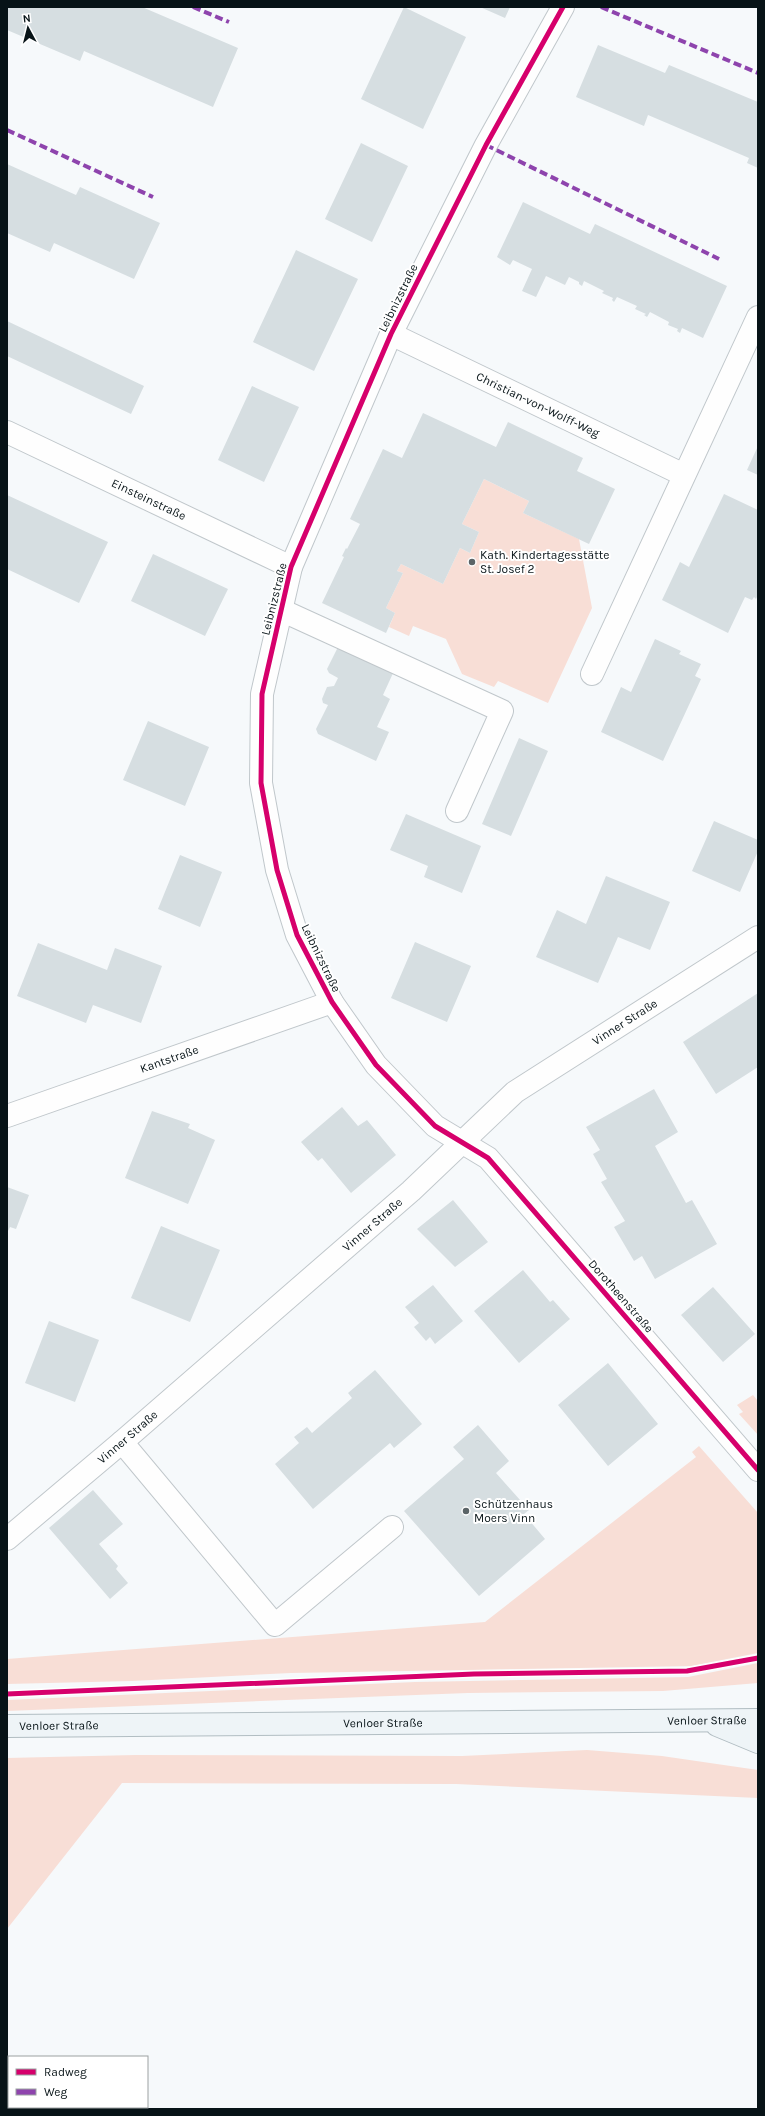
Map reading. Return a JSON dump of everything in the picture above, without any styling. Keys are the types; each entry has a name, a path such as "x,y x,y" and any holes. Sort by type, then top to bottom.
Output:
{"main road":[{"name":"Venloer Straße","path":"7,1726 758,1720"},
{"path":"708,1721 758,1742"}],"street":[{"name":"Leibnizstraße","path":"463,1143 435,1126 376,1065 332,1002 297,935 277,870 261,783 262,694 291,567 391,334 486,145 563,7"},
{"path":"592,674 758,317"},
{"name":"Christian-von-Wolff-Weg","path":"391,334 684,475"},
{"name":"Einsteinstraße","path":"7,432 291,567"},
{"path":"281,610 502,711 456,811"},
{"name":"Vinner Straße","path":"7,1539 122,1442 411,1191 515,1092 758,937"},
{"name":"Kantstraße","path":"7,1116 332,1002"},
{"name":"Dorotheenstraße","path":"463,1143 488,1158 758,1470"},
{"path":"122,1442 275,1625 392,1527"}],"shaded area":[{"path":"484,479 529,501 523,513 579,539 592,608 548,703 498,681 494,687 462,674 446,639 413,626 409,636 389,627 395,613 386,608 403,573 397,571 401,564 443,584 460,548 470,553 479,532 462,524"},
{"path":"753,1395 758,1401 758,1435 739,1414 743,1412 737,1405"},
{"path":"699,1446 758,1513 758,1653 691,1666 291,1673 132,1681 7,1684 7,1659 485,1622 696,1457 692,1452"},
{"path":"758,1663 758,1683 663,1691 468,1693 7,1711 7,1700 415,1682 688,1677"},
{"path":"587,1750 662,1756 758,1770 758,1798 456,1784 122,1783 7,1929 7,1758 135,1755 462,1756"}],"building":[{"path":"7,7 142,7 238,48 213,107 84,51 80,61 7,30"},
{"path":"404,7 466,37 423,129 361,99"},
{"path":"480,7 510,7 505,18"},
{"path":"598,45 665,73 669,65 758,102 758,168 747,163 749,158 648,115 644,126 576,97"},
{"path":"361,143 408,166 372,242 325,219"},
{"path":"7,164 76,195 80,187 160,223 134,279 54,243 50,252 7,233"},
{"path":"523,202 590,234 595,224 727,286 703,338 682,328 680,333 677,331 678,329 668,325 669,322 650,312 647,317 644,315 646,314 635,309 637,306 617,297 614,302 612,300 613,298 602,293 604,291 584,281 582,286 579,282 569,277 565,285 546,276 536,297 522,291 532,269 513,260 510,265 497,257"},
{"path":"296,250 358,279 314,371 253,342"},
{"path":"7,321 144,386 131,414 7,356"},
{"path":"252,386 299,407 264,482 218,460"},
{"path":"423,413 496,447 508,422 583,458 577,471 615,489 589,544 523,513 529,501 484,479 462,524 479,532 470,553 460,548 443,584 401,564 397,571 403,573 386,608 395,613 386,633 322,603 344,557 342,556 360,524 350,519 383,449 402,458"},
{"path":"758,446 758,475 747,470"},
{"path":"724,494 758,510 758,595 756,599 754,597 752,600 745,597 728,633 662,600 680,562 689,567"},
{"path":"7,495 108,542 79,603 7,569"},
{"path":"153,554 228,589 205,636 131,601"},
{"path":"655,639 681,651 679,654 701,664 695,676 701,679 663,761 601,732 621,687 631,692"},
{"path":"341,647 394,671 383,695 390,699 377,727 389,732 376,761 318,734 316,729 328,705 323,703 322,699 327,687 334,686 338,678 329,673 327,669 337,649"},
{"path":"148,721 209,747 185,806 123,780"},
{"path":"519,738 548,751 511,836 482,824"},
{"path":"406,814 481,846 462,893 424,877 428,866 390,850"},
{"path":"714,821 758,840 758,851 740,892 692,871"},
{"path":"180,855 222,872 200,927 158,909"},
{"path":"606,876 670,902 650,950 618,937 598,983 536,957 557,910 586,924"},
{"path":"415,942 471,966 447,1022 391,998"},
{"path":"38,943 107,970 115,948 162,966 141,1023 93,1005 86,1023 17,996"},
{"path":"758,993 758,1067 716,1094 683,1042"},
{"path":"654,1089 678,1132 655,1146 686,1203 692,1200 717,1244 655,1279 642,1256 634,1261 614,1227 625,1221 601,1182 607,1179 593,1154 600,1150 586,1127"},
{"path":"342,1107 358,1126 367,1120 396,1155 351,1193 322,1158 318,1161 301,1142"},
{"path":"152,1111 190,1124 188,1128 215,1140 188,1204 125,1178"},
{"path":"7,1187 29,1195 16,1229 10,1227 7,1233"},
{"path":"453,1200 488,1242 455,1267 417,1229"},
{"path":"161,1226 220,1250 190,1322 131,1298"},
{"path":"523,1270 550,1302 553,1300 570,1319 519,1363 474,1311"},
{"path":"433,1285 463,1321 435,1344 430,1337 426,1341 414,1327 419,1323 405,1307"},
{"path":"713,1287 755,1334 723,1362 681,1315"},
{"path":"49,1321 99,1340 75,1402 25,1383"},
{"path":"608,1363 658,1424 608,1466 558,1405"},
{"path":"375,1370 422,1424 394,1448 390,1443 313,1509 275,1464 299,1443 294,1437 307,1427 312,1433 352,1398 348,1393"},
{"name":"Schützenhaus Moers Vinn","path":"478,1425 509,1461 496,1473 529,1510 524,1514 545,1539 479,1596 404,1511 464,1459 453,1447"},
{"path":"93,1490 123,1524 99,1544 118,1566 116,1569 128,1583 110,1599 49,1528"}],"marked path":[{"path":"193,7 229,22"},
{"path":"601,7 758,73"},
{"path":"7,130 153,197"},
{"path":"486,145 719,259"}],"cycle path":[{"path":"563,7 486,145 391,334 291,567 262,694 261,783 277,870 297,935 332,1002 376,1065 435,1126 488,1158 758,1470"},
{"path":"7,1694 474,1674 687,1671 758,1658"}],"place":[{"name":"Kath. Kindertagesstätte St. Josef 2","path":"472,562"},
{"name":"Schützenhaus Moers Vinn","path":"466,1511"}]}
